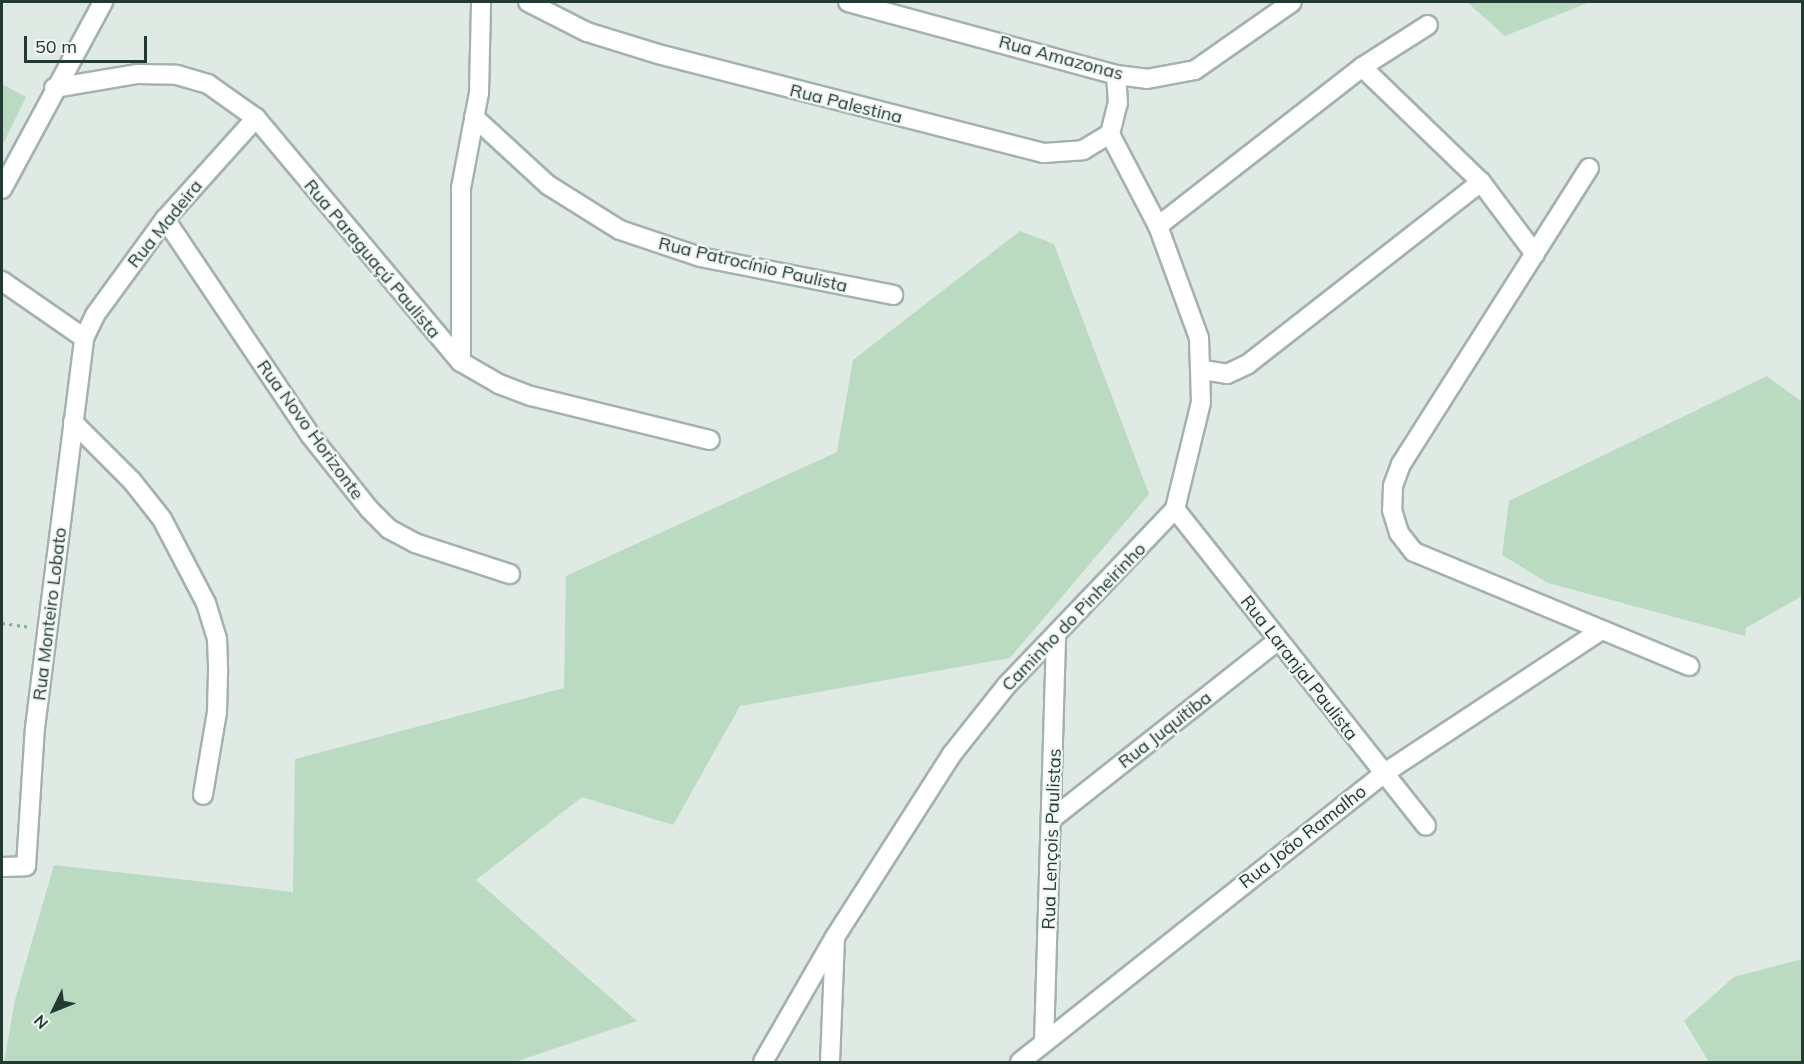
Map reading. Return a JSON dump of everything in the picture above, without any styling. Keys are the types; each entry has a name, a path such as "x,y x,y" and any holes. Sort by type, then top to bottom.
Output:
{"street":[{"path":"2,189 54,88 103,2"},
{"path":"461,362 461,188 479,93 481,2"},
{"name":"Rua Palestina","path":"528,2 587,32 658,54 1011,146 1068,152 1094,145 1110,134"},
{"name":"Rua Amazonas","path":"848,2 918,19 1116,75 1147,79 1195,70 1292,2"},
{"path":"910,2 918,19"},
{"path":"1158,226 1362,68 1428,25"},
{"path":"1362,68 1481,182 1534,254"},
{"name":"Rua Paraguaçú Paulista","path":"54,88 138,74 177,75 208,84 256,118 461,362 499,384 531,396 710,440"},
{"path":"1110,134 1118,103 1116,75"},
{"name":"Rua Patrocínio Paulista","path":"474,117 548,185 620,230 700,257 893,295"},
{"name":"Rua Madeira","path":"84,338 116,285 165,219 256,118"},
{"name":"Caminho do Pinheirinho","path":"763,1062 835,938 952,754 1006,686 1174,509 1192,452 1203,370 1189,308 1158,226 1110,134"},
{"path":"1588,168 1401,464 1393,486 1392,510 1399,533 1414,552 1689,666"},
{"path":"1203,370 1227,374 1248,364 1481,182"},
{"name":"Rua Novo Horizonte","path":"165,219 310,435 369,509 389,529 414,543 510,574"},
{"path":"2,281 84,338"},
{"name":"Rua Monteiro Lobato","path":"2,867 26,866 35,728 84,338"},
{"path":"73,422 132,481 162,519 206,603 217,638 218,672 217,712 202,795"},
{"name":"Rua Laranjal Paulista","path":"1174,509 1426,826"},
{"name":"Rua João Ramalho","path":"1020,1062 1383,774 1600,631"},
{"name":"Rua Lençois Paulistas","path":"1044,1043 1053,818 1056,634"},
{"name":"Rua Juquitiba","path":"1053,818 1277,641"},
{"path":"830,1062 835,938"}],"path":[{"path":"2,623 48,629"}],"green space":[{"path":"1467,2 1590,2 1505,36"},
{"path":"2,84 26,97 2,146"},
{"path":"1020,231 1054,244 1149,494 1010,658 740,706 673,825 582,797 476,880 637,1021 515,1062 4,1062 15,1000 54,865 293,892 295,759 564,688 566,576 837,452 853,360"},
{"path":"1767,376 1802,402 1802,596 1746,628 1745,636 1548,583 1502,555 1509,501"},
{"path":"1802,959 1802,1062 1709,1062 1684,1021 1734,977"}]}
